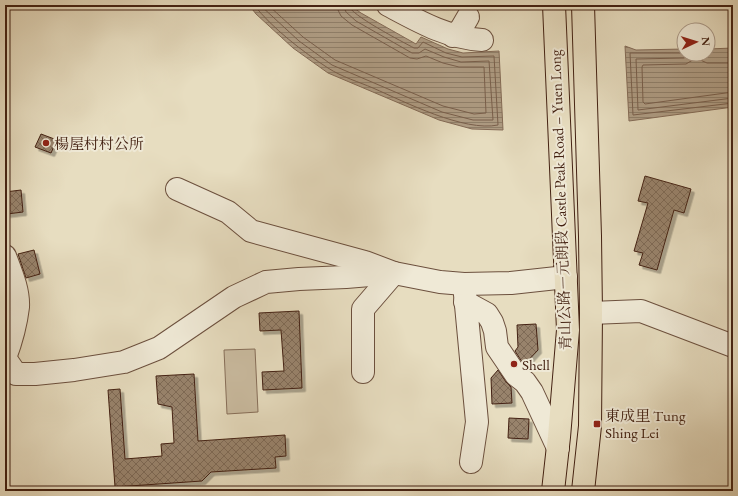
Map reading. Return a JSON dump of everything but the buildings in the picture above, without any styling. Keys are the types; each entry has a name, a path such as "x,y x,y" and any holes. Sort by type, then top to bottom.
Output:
{"main road":[{"name":"青山公路－元朗段 Castle Peak Road – Yuen Long","path":"583,5 591,313 590,426 583,491"},
{"name":"青山公路－元朗段 Castle Peak Road – Yuen Long","path":"551,8 568,330 553,491"}],"street":[{"path":"388,5 432,28 453,36 482,40"},
{"path":"453,36 461,29 468,17"},
{"path":"177,189 228,212 251,231 365,262 394,273 440,282 465,293 487,314 492,322 496,347 516,375 525,382 532,392 558,448"},
{"path":"5,256 14,281 12,307 13,335 5,358 16,374 35,374 74,370 124,362 159,348 234,297 266,282 299,278 346,277 394,273"},
{"path":"363,372 362,309 394,273"},
{"path":"465,293 511,283 566,277"},
{"path":"465,293 477,422 471,462"},
{"path":"591,313 641,311 733,346"}],"shaded area":[{"path":"255,349 258,412 227,414 224,350"}],"water":[{"path":"249,5 350,5 361,13 416,44 421,37 448,49 463,53 499,51 503,130 472,129 439,120 328,73 293,48 256,14"},
{"path":"625,46 636,50 676,49 676,62 716,62 716,49 733,48 733,107 629,121"}],"place":[{"name":"楊屋村村公所","path":"46,143"},
{"name":"Shell","path":"514,364"},
{"name":"東成里 Tung Shing Lei","path":"597,424"}]}
